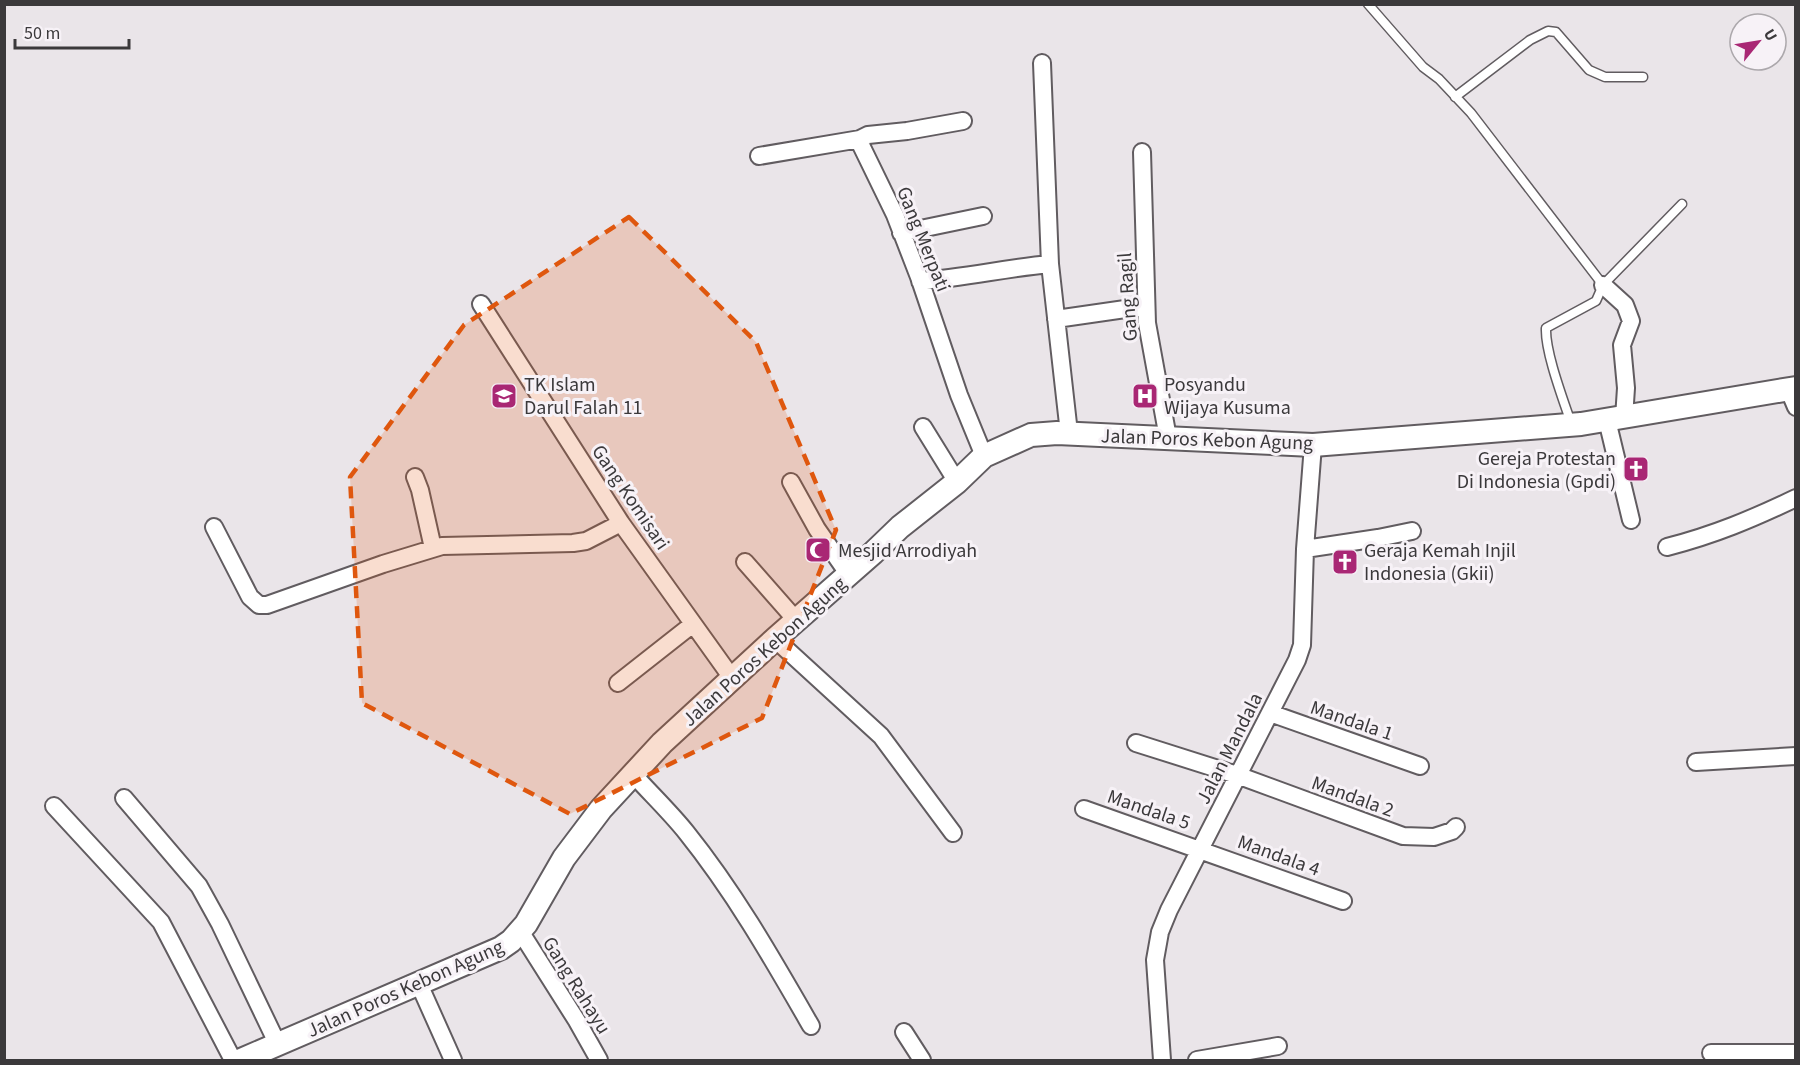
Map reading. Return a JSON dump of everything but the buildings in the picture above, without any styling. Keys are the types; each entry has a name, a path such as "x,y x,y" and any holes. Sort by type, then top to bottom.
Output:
{"main road":[{"name":"Jalan Poros Kebon Agung","path":"241,1060 501,948 520,931 564,858 601,809 662,743 900,527 957,482 984,456 1031,435 1069,433 1313,445 1571,424 1793,394"}],"street":[{"path":"1042,63 1050,264 1069,433"},
{"path":"759,156 860,139 868,135 963,121"},
{"name":"Gang Merpati","path":"860,139 859,144 902,233 959,394 984,456"},
{"name":"Gang Ragil","path":"1142,152 1147,323 1168,438"},
{"path":"902,233 983,216"},
{"path":"920,281 1012,267 1050,264"},
{"path":"1603,285 1625,305 1631,321 1622,345 1626,388 1616,419 1631,520"},
{"name":"Gang Komisari","path":"481,304 621,523 732,678"},
{"path":"1056,319 1146,306"},
{"path":"923,427 957,482"},
{"name":"Jalan Mandala","path":"1162,1060 1155,960 1158,942 1169,909 1270,714 1302,645 1305,549 1313,445"},
{"path":"415,477 433,548"},
{"path":"791,482 817,529 849,575"},
{"path":"1667,547 1708,537 1796,498"},
{"path":"214,527 250,597 259,605 267,605 433,548 573,543 595,537 621,523"},
{"path":"1305,549 1412,531"},
{"path":"745,562 796,620"},
{"path":"618,683 693,624"},
{"path":"775,639 881,736 953,833"},
{"name":"Mandala 1","path":"1270,714 1420,766"},
{"name":"Mandala 2","path":"1136,743 1237,775 1403,836 1434,837 1452,831 1456,827"},
{"path":"1696,762 1796,756"},
{"path":"633,774 686,831 712,867 758,933 811,1026"},
{"path":"124,798 199,886 220,924 278,1045"},
{"path":"54,806 161,922 232,1060"},
{"name":"Mandala 5","path":"1084,809 1201,849"},
{"name":"Mandala 4","path":"1201,849 1343,901"},
{"name":"Gang Rahayu","path":"520,931 599,1060"},
{"path":"419,984 453,1060"},
{"path":"904,1032 922,1060"},
{"path":"1197,1060 1278,1046"},
{"path":"1711,1053 1796,1053"}],"lane":[{"path":"1368,4 1423,67 1439,79 1472,113 1603,285"},
{"path":"1455,97 1530,40 1548,31 1556,32 1589,70 1605,77 1643,77"},
{"path":"1571,424 1545,335 1546,328 1596,301 1603,285 1682,204"}],"highlighted area":[{"path":"629,217 756,342 836,530 762,718 570,814 362,703 350,477 464,325"}],"place":[{"name":"TK Islam Darul Falah 11","path":"504,396"},
{"name":"Posyandu Wijaya Kusuma","path":"1145,396"},
{"name":"Gereja Protestan Di Indonesia (Gpdi)","path":"1636,469"},
{"name":"Mesjid Arrodiyah","path":"818,550"},
{"name":"Geraja Kemah Injil Indonesia (Gkii)","path":"1345,562"}]}
